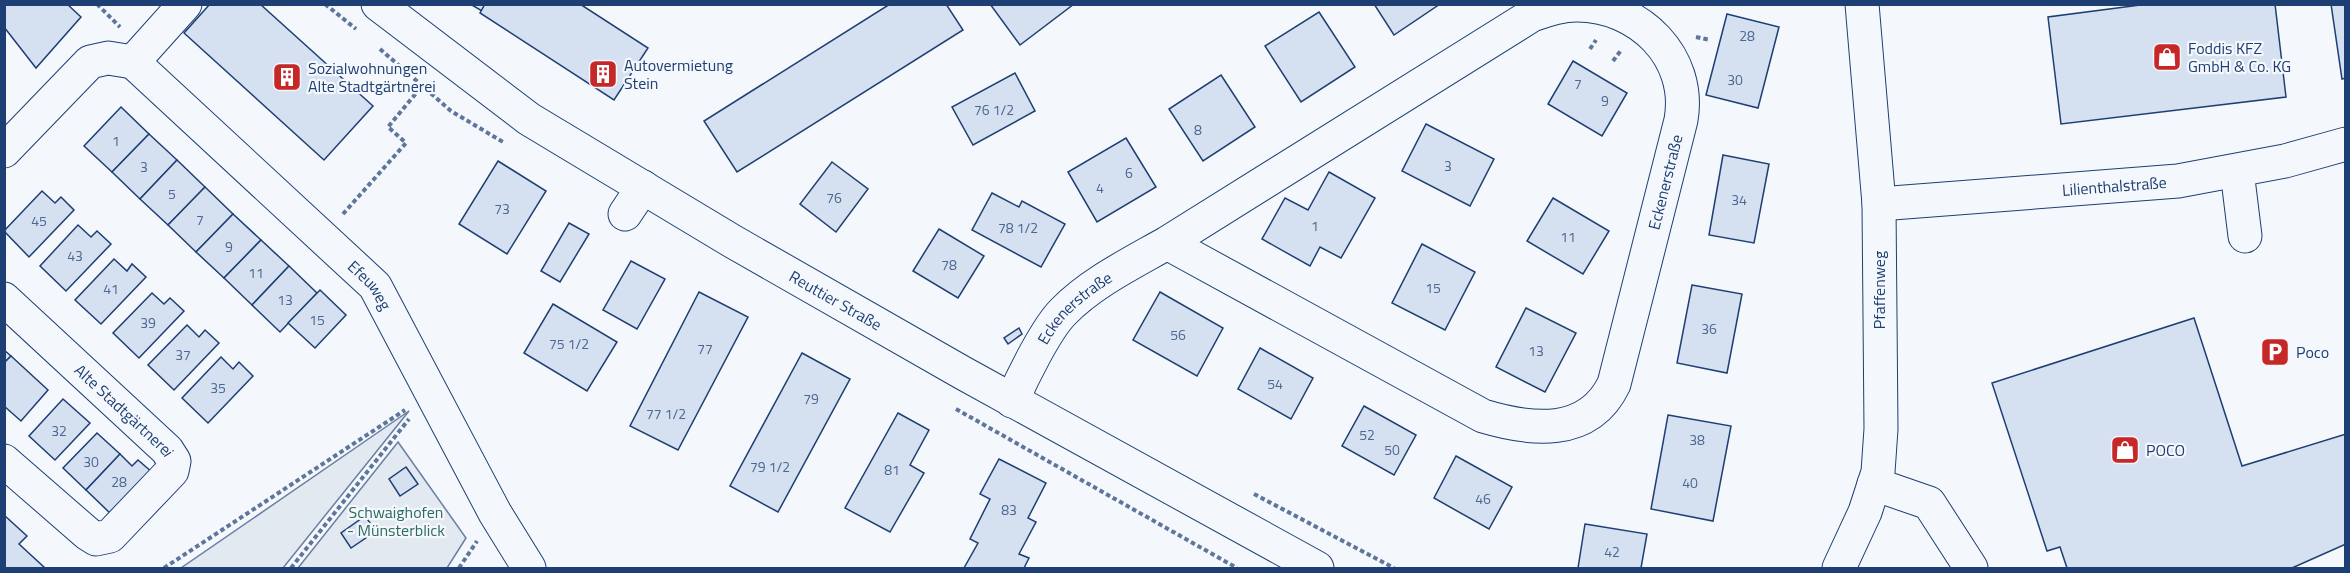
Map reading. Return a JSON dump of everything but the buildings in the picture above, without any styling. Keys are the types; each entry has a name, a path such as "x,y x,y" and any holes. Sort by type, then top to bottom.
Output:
{"street":[{"path":"4,151 90,62 108,58 133,62 185,4"},
{"name":"Reuttier Straße","path":"378,4 529,119 1012,401 1315,568"},
{"name":"Pfaffenweg","path":"1842,562 1878,472 1881,429 1879,204 1862,4"},
{"name":"Eckenerstraße","path":"1012,401 1023,376 1062,313 1112,274 1167,243 1532,15 1575,5 1594,6 1614,11 1634,21 1662,43 1681,83 1681,120 1614,384 1609,394 1594,410 1564,425 1534,428 1483,416 1167,243"},
{"name":"Efeuweg","path":"133,62 375,286 406,342 430,393 529,568"},
{"name":"Lilienthalstraße","path":"1879,204 2178,181 2285,161 2346,144"},
{"path":"2237,171 2245,236"},
{"path":"625,214 643,187"},
{"name":"Alte Stadtgärtnerei","path":"4,299 167,450 174,461 172,471 110,536 96,538 88,534 4,461"},
{"path":"1874,484 1929,503 1971,568"}],"path":[{"path":"323,237 406,143 388,128 422,86"},
{"path":"164,568 430,393"},
{"path":"291,568 430,393"},
{"path":"1248,491 1394,568"}],"green space":[{"path":"409,411 283,568 181,568"},
{"name":"Schwaighofen - Münsterblick","path":"398,442 466,538 447,568 298,568"}],"place":[{"name":"Foddis KFZ GmbH & Co. KG","path":"2167,57"},
{"name":"Autovermietung Stein","path":"603,74"},
{"name":"Sozialwohnungen Alte Stadtgärtnerei","path":"287,77"},
{"name":"Poco","path":"2275,352"},
{"name":"POCO","path":"2125,450"}]}
